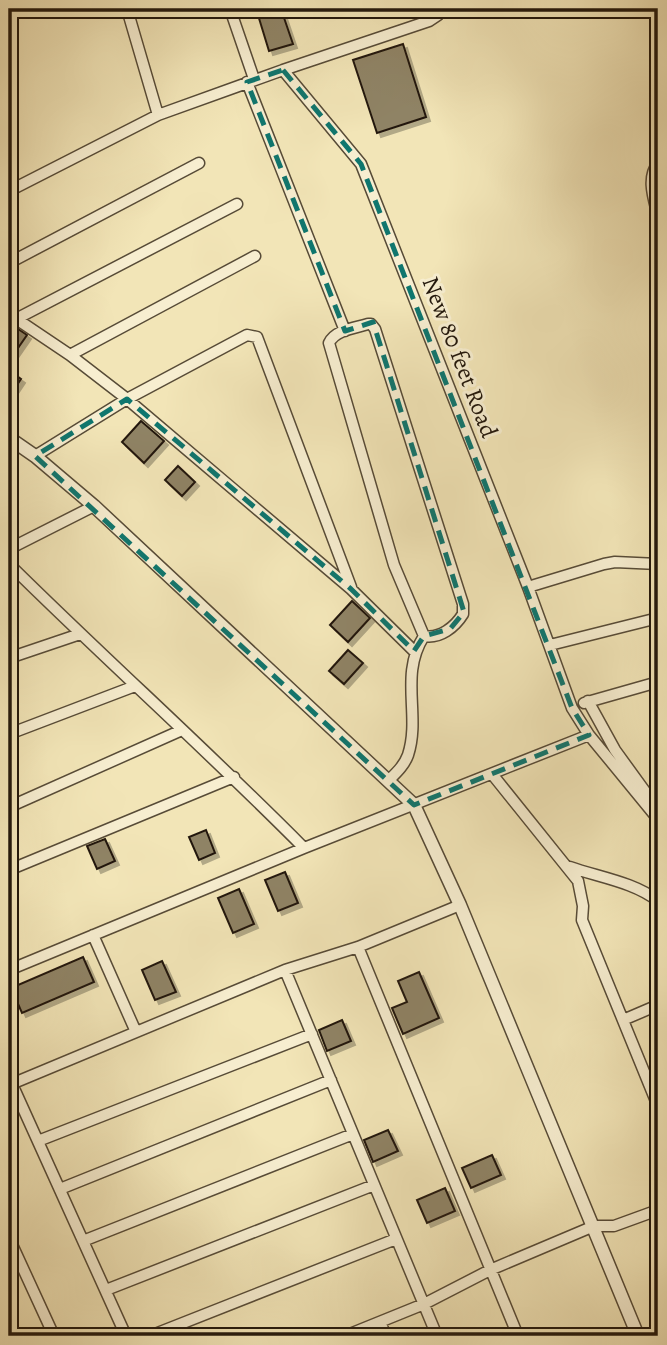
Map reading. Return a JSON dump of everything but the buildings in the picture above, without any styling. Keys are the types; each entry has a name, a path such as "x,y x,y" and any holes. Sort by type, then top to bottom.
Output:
{"street":[{"path":"127,9 158,115"},
{"path":"230,9 250,80 345,331"},
{"path":"9,191 158,115 250,80 429,21 438,15 441,9"},
{"name":"New 80 feet Road","path":"283,70 361,164 528,587 572,708 589,735 658,819"},
{"path":"9,263 199,163"},
{"path":"658,163 652,172 651,182 658,216"},
{"path":"237,204 12,316 127,399 351,589 415,652"},
{"path":"69,355 255,256"},
{"path":"368,324 375,329 463,604 463,614 450,629 430,637 424,636 394,565 330,350 331,338 368,324"},
{"path":"35,456 127,399 247,335 257,337 351,589"},
{"path":"9,438 35,456 94,506 414,805 460,905 638,1336"},
{"path":"9,549 94,506"},
{"path":"528,587 615,562 658,564"},
{"path":"9,564 304,848"},
{"path":"550,645 658,618"},
{"path":"9,658 80,634"},
{"path":"388,781 402,767 408,753 411,728 411,664 424,636"},
{"path":"572,708 658,682"},
{"path":"9,734 135,686"},
{"path":"588,701 615,750 658,809"},
{"path":"9,807 183,730"},
{"path":"9,970 304,848 589,735"},
{"path":"492,774 578,881 582,920 658,1106"},
{"path":"9,870 234,778"},
{"path":"569,867 630,886 650,894 658,901"},
{"path":"126,1336 10,1085 285,970 358,947 460,905"},
{"path":"93,935 136,1032"},
{"path":"358,947 518,1336"},
{"path":"285,970 437,1336"},
{"path":"623,1020 658,1004"},
{"path":"38,1142 312,1034"},
{"path":"60,1189 331,1080"},
{"path":"83,1241 353,1134"},
{"path":"106,1290 374,1185"},
{"path":"345,1336 424,1304 490,1270 594,1226 614,1226 658,1210"},
{"path":"9,1238 54,1336"},
{"path":"150,1336 396,1238"},
{"path":"380,1322 386,1336"}],"highlighted area":[{"path":"283,70 361,164 572,708 589,735 414,805 35,456 127,399 351,589 414,651 424,636 450,629 464,612 373,322 345,331 247,82"}]}
